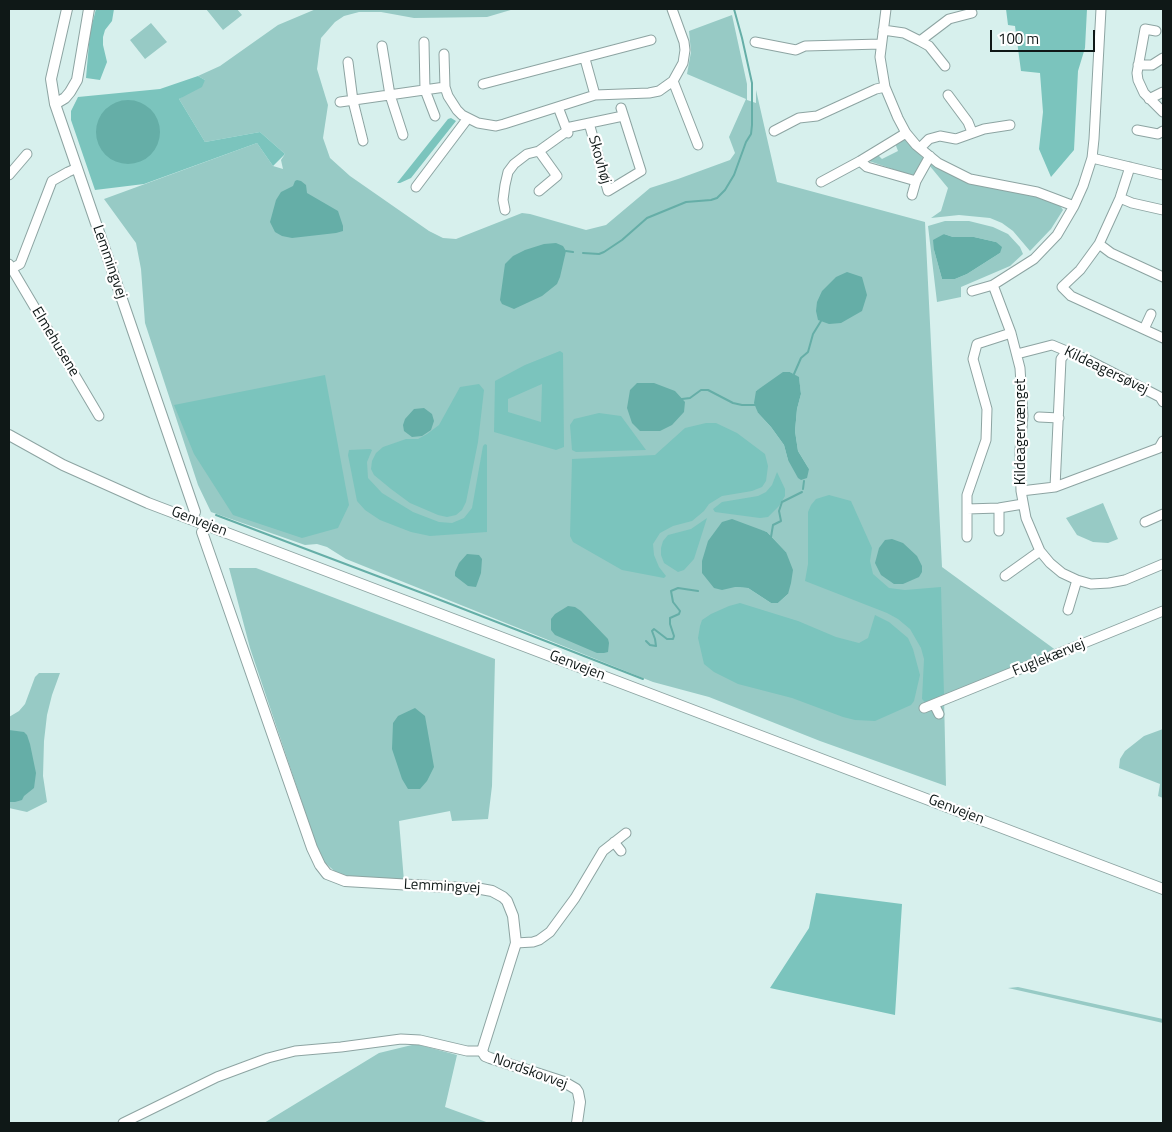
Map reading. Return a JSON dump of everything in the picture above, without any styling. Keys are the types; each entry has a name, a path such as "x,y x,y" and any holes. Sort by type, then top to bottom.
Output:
{"street":[{"name":"Lemmingvej","path":"67,9 51,79 54,104 195,512"},
{"path":"54,104 65,98 77,80 89,9"},
{"path":"444,54 445,87 452,104 468,118 478,123 496,126 595,95 659,91 673,81 684,63 685,50 681,32 672,9"},
{"path":"886,9 880,57 885,87 893,108 906,132 920,148 938,163 970,179 1037,192 1074,206"},
{"path":"972,292 993,285 1026,264 1044,249 1057,235 1074,206 1092,158 1098,92 1100,9"},
{"path":"920,40 949,19 972,13"},
{"path":"1156,31 1144,29 1138,65 1138,80 1144,93 1163,112"},
{"path":"882,30 904,33 920,40 929,46 945,66"},
{"path":"483,84 586,59 651,40"},
{"path":"424,42 425,90 435,116"},
{"path":"755,42 796,50 805,46 881,44"},
{"path":"382,46 390,95 403,135"},
{"path":"1138,65 1152,65 1163,58"},
{"path":"586,59 595,95"},
{"path":"348,62 352,100 362,141"},
{"path":"673,81 698,145"},
{"path":"340,102 445,87"},
{"path":"774,130 799,118 817,116 885,87"},
{"path":"1149,99 1163,92"},
{"path":"948,95 968,122 972,132"},
{"name":"Skovhøj","path":"558,107 567,132"},
{"name":"Skovhøj","path":"505,210 503,200 505,185 508,172 514,164 527,154 539,151 567,132 589,123 622,112 641,171 608,191 589,123"},
{"path":"416,188 468,118"},
{"path":"920,148 929,139 940,136 956,139 972,132 1010,125"},
{"path":"1137,130 1158,134 1163,130"},
{"path":"821,182 860,161 906,132"},
{"path":"539,151 557,176 539,191"},
{"path":"9,175 27,154"},
{"path":"912,195 916,181 930,156"},
{"path":"1092,158 1163,175"},
{"path":"860,161 867,167 916,181"},
{"path":"1130,167 1120,198 1100,244 1080,270 1062,287 1072,296 1163,338"},
{"name":"Elmehusene","path":"77,168 52,181 20,264 10,268 99,416"},
{"path":"1120,198 1132,203 1163,210"},
{"path":"1100,244 1111,253 1163,277"},
{"name":"Kildeagervænget","path":"993,285 1017,354 1022,383 1023,416 1019,460 1021,491 1033,536 1040,551 1062,573 1076,580 1091,584 1125,580 1163,564"},
{"path":"1144,329 1150,314"},
{"path":"967,537 967,495 986,440 988,408 973,359 977,344 1011,333"},
{"name":"Kildeagersøvej","path":"1017,354 1052,345 1160,397 1163,402"},
{"path":"1055,487 1061,359 1067,351"},
{"path":"1040,417 1059,418"},
{"name":"Genvejen","path":"9,435 63,465 141,500 1163,890"},
{"path":"1021,491 1055,487 1159,448 1163,441"},
{"path":"967,509 998,508 1023,504"},
{"path":"998,508 999,531"},
{"path":"1145,522 1163,514"},
{"name":"Lemmingvej","path":"202,532 312,848 320,865 327,874 345,881 492,890 503,897 510,906 515,926 516,943 482,1050"},
{"path":"1005,576 1040,551"},
{"path":"1068,610 1076,580"},
{"name":"Fuglekærvej","path":"924,708 1163,611"},
{"path":"934,704 939,714"},
{"path":"516,943 533,942 550,932 575,898 603,851 626,833"},
{"path":"614,842 621,851"},
{"path":"123,1123 217,1077 268,1058 295,1051 401,1039 420,1040 468,1051 482,1050"},
{"name":"Nordskovvej","path":"482,1050 485,1056 564,1082 576,1089 580,1102 577,1123"}],"shaded area":[{"path":"96,9 114,9 112,21 105,30 103,37 107,62 100,80 86,78 90,32"},
{"path":"206,9 237,9 242,15 223,30"},
{"path":"316,9 514,9 487,17 414,18 381,12 359,12 344,16 335,22 321,38 317,69 328,105 323,138 330,158 350,176 429,231 443,238 456,239 522,213 586,230 606,225 650,188 730,160 735,153 729,137 746,99 687,74 691,52 689,31 732,15 747,84 747,100 756,103 756,90 777,182 925,222 942,567 1057,651 944,697 946,786 820,741 709,697 653,682 346,559 327,547 317,544 305,545 211,512 198,485 145,323 141,269 136,243 104,199 257,143 273,166 283,169 281,160 285,154 260,132 205,142 179,99 205,80 198,76 220,66 278,25","holes":["790,372 799,378 801,394 797,409 795,431 798,451 809,469 788,460 784,445 758,413 756,391","753,528 767,532 786,552 788,594 778,603 771,603 748,588 735,587"]},
{"path":"1006,9 1087,9 1085,48 1078,71 1074,150 1051,177 1039,149 1043,112 1040,73 1021,71 1015,26 1008,25"},
{"path":"151,23 167,42 145,59 130,40"},
{"path":"198,76 205,80 202,87 179,99 205,142 260,132 285,154 273,166 257,143 144,184 95,190 71,120 71,111 78,97 160,89"},
{"path":"122,100 134,100 151,109 158,120 160,132 158,144 151,155 134,164 122,164 110,159 101,150 96,138 96,126 101,114 110,105"},
{"path":"451,118 456,121 411,178 397,183 448,119"},
{"path":"905,138 924,159 913,176 869,161 877,154 882,159 898,151 895,143"},
{"path":"930,163 968,182 991,188 1028,193 1059,204 1063,210 1051,229 1030,251 1013,231 1002,223 990,218 959,215 931,218 941,211 948,188 929,165"},
{"path":"297,180 306,185 307,193 338,211 343,231 292,238 275,232 270,222 276,200 281,192 293,186"},
{"path":"945,221 969,221 993,227 1008,234 1020,247 1023,254 1010,266 961,287 961,297 937,302 928,226","holes":["944,234 953,237 974,237 996,242 1000,253 967,274 955,279 942,279 934,250"]},
{"path":"944,234 953,237 974,237 996,242 1002,247 1000,253 967,274 955,279 942,279 933,240"},
{"path":"556,243 563,246 566,251 557,284 542,296 514,309 502,304 500,300 505,264 513,256 525,250 544,244"},
{"path":"847,272 862,277 867,295 862,311 841,323 829,324 818,320 817,302 822,291 836,277"},
{"path":"560,351 563,353 564,447 556,450 494,432 495,381 525,365","holes":["542,384 541,422 508,412 508,399"]},
{"path":"783,372 790,372 799,377 801,394 797,409 795,431 798,451 809,469 807,478 801,480 788,460 784,445 758,413 754,403 756,391"},
{"path":"325,375 349,505 338,528 302,538 233,515 194,454 174,405"},
{"path":"637,383 654,383 675,391 685,402 684,412 672,425 660,431 640,431 632,423 627,408 630,390"},
{"path":"479,384 484,390 478,442 466,502 462,510 456,515 447,517 438,515 410,503 374,475 371,469 376,453 383,447 406,439 418,439 427,434 439,425 460,387"},
{"path":"424,408 432,414 434,421 431,430 422,436 412,437 404,431 405,419 414,409"},
{"path":"599,413 621,416 646,450 576,452 572,450 570,425 574,419"},
{"path":"706,423 716,423 737,433 765,454 768,466 766,481 762,487 752,491 722,496 709,504 692,521 673,526 660,533 653,544 654,555 659,567 666,576 664,578 622,570 573,542 570,536 572,459 655,455 685,428"},
{"path":"487,445 487,532 430,536 411,532 380,520 365,510 357,501 348,455 349,450 370,449 372,450 367,462 368,478 382,493 413,512 439,522 452,523 464,518 472,508 483,446"},
{"path":"777,472 785,489 785,496 779,506 768,517 760,518 715,512 713,509 722,502 758,496 766,492 772,485"},
{"path":"829,495 851,501 872,548 870,561 873,574 889,588 905,590 941,587 944,695 925,702 922,699 924,659 921,648 910,629 898,619 805,581 808,564 808,512 816,499"},
{"path":"1103,503 1118,539 1108,543 1093,542 1077,535 1066,518"},
{"path":"707,518 694,559 684,570 678,572 664,563 661,548 663,541 668,535 691,529"},
{"path":"732,519 767,532 786,552 793,570 791,583 788,594 778,603 771,603 748,588 735,587 722,590 714,588 702,573 702,561 708,541 722,522"},
{"path":"892,539 903,543 917,556 922,566 922,572 919,577 903,584 894,584 881,575 875,563 879,548 885,540"},
{"path":"467,554 479,555 482,559 481,573 476,587 468,586 455,576 459,563"},
{"path":"229,568 256,568 495,659 492,786 488,819 452,821 450,811 399,821 404,881 341,877 321,859 250,648"},
{"path":"740,603 798,621 836,637 859,643 868,638 875,615 889,622 908,638 913,649 920,675 914,701 911,705 875,721 855,720 792,698 738,684 714,672 704,664 698,638 702,620 711,614"},
{"path":"568,606 575,607 581,611 608,639 608,652 597,653 555,635 551,630 551,619 555,614"},
{"path":"39,673 60,673 47,715 44,741 43,776 47,802 27,812 9,808 9,717 19,711 25,704 35,677"},
{"path":"415,708 425,716 434,767 427,781 420,789 408,789 402,779 392,749 393,723 398,716"},
{"path":"1163,729 1163,798 1158,796 1160,784 1119,768 1120,759 1125,751 1144,736"},
{"path":"9,730 24,732 27,735 36,773 34,788 22,800 15,802 9,802"},
{"path":"816,893 902,904 895,1015 770,988 809,928"},
{"path":"1018,987 1163,1019 1163,1023 1008,988"},
{"path":"416,1044 457,1055 445,1107 489,1123 264,1123 379,1053"}],"waterway":[{"path":"583,253 599,254 604,252 622,240 647,218 686,202 717,198 725,190 734,175 746,142 751,134 752,125 752,83 734,9"},
{"path":"566,251 573,252"},
{"path":"794,374 801,358 808,352 813,334 821,321"},
{"path":"682,399 690,398 701,390 708,390 733,403 755,405"},
{"path":"803,489 804,481"},
{"path":"771,537 773,525 781,521 779,511 782,502 802,492"},
{"path":"216,515 643,679"},
{"path":"646,641 650,645 656,646 652,631 654,629 667,639 673,639 670,618 679,614 680,611 673,602 671,591 678,588 698,591"}]}
